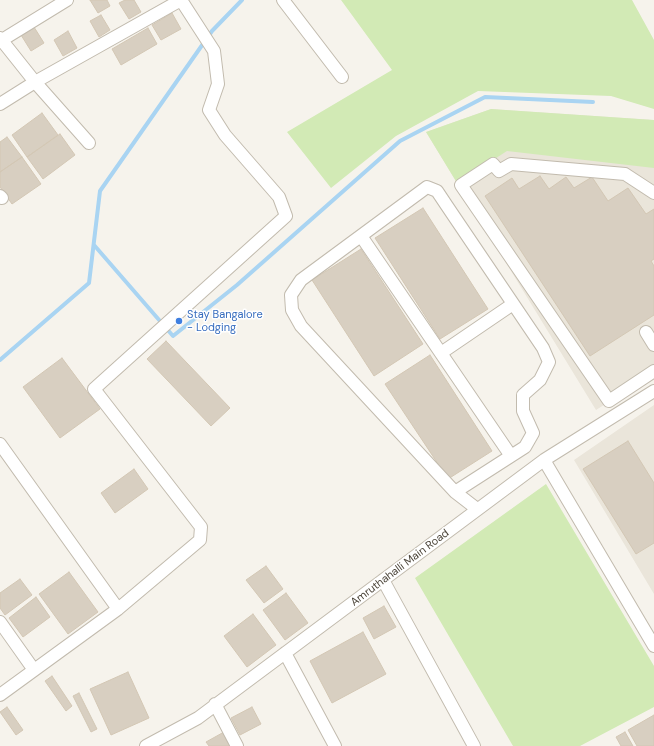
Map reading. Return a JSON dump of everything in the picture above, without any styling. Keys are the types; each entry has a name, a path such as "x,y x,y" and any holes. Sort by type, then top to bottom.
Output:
{"street":[{"path":"67,0 1,39 35,82 89,143"},
{"path":"0,104 35,82 181,0 214,51 218,84 209,110 225,135 279,197 286,216 94,389 201,527 200,540 118,610 0,695"},
{"path":"283,0 342,77"},
{"path":"654,193 625,174 511,164 499,171 493,164 461,185 609,401 654,371"},
{"path":"457,494 525,447 533,433 523,411 523,395 540,380 549,362 543,348 437,191 427,188 301,280 291,295 292,310 301,326 457,494 464,498 474,511"},
{"path":"361,236 511,456"},
{"path":"440,353 513,304"},
{"path":"646,332 654,345"},
{"name":"Amruthahalli Main Road","path":"146,746 198,718 544,460 654,391"},
{"path":"0,444 118,610"},
{"path":"544,460 654,646"},
{"path":"383,580 474,746"},
{"path":"0,622 34,670"},
{"path":"285,653 335,746"},
{"path":"215,704 237,746"}],"shaded area":[{"path":"491,109 654,120 654,373 596,410 426,132"},
{"path":"654,405 654,594 574,460"}],"green space":[{"path":"341,0 632,0 654,40 654,109 611,96 478,91 396,136 331,188 287,132 392,70"},
{"path":"491,109 654,120 654,168 507,151 457,183 426,132"},
{"path":"546,484 654,666 654,707 580,746 513,746 415,578"}],"building":[{"path":"90,0 107,0 110,6 98,13"},
{"path":"125,0 134,0 141,12 129,19 119,3"},
{"path":"172,13 181,29 161,40 152,25"},
{"path":"101,15 110,30 99,37 90,21"},
{"path":"34,27 44,43 31,51 21,35"},
{"path":"148,28 157,44 121,65 112,49"},
{"path":"68,31 77,48 63,56 54,40"},
{"path":"42,113 58,135 27,157 12,135"},
{"path":"60,134 75,155 43,179 27,157"},
{"path":"7,137 22,157 0,172 0,142"},
{"path":"22,157 41,184 12,204 0,187 0,172"},
{"path":"540,176 549,189 566,177 574,188 592,177 608,201 628,188 646,214 654,209 654,259 651,261 654,266 654,315 590,356 485,196 512,178 519,189"},
{"path":"423,208 488,309 440,339 375,238"},
{"path":"361,249 423,344 374,376 312,280"},
{"path":"166,341 230,408 211,426 147,359"},
{"path":"430,355 492,451 448,479 385,384"},
{"path":"62,358 100,409 60,438 23,387"},
{"path":"628,441 654,483 654,543 636,554 583,469"},
{"path":"134,469 148,489 115,513 101,493"},
{"path":"266,566 283,589 264,603 246,580"},
{"path":"69,572 98,612 68,634 39,594"},
{"path":"20,579 32,595 5,615 0,608 0,593"},
{"path":"286,593 308,623 285,640 263,610"},
{"path":"36,597 50,617 23,637 9,618"},
{"path":"384,606 396,627 374,639 363,618"},
{"path":"253,614 276,645 247,667 224,636"},
{"path":"363,632 386,674 332,703 310,661"},
{"path":"128,672 149,718 111,735 90,689"},
{"path":"52,676 72,706 66,711 45,681"},
{"path":"79,693 97,729 91,732 73,696"},
{"path":"7,707 23,730 16,735 0,712"},
{"path":"252,707 261,724 240,735 231,718"},
{"path":"654,715 654,746 637,746 628,730"},
{"path":"224,732 231,746 209,746 206,742"},
{"path":"625,732 633,746 621,746 616,737"}],"waterway":[{"path":"0,360 89,283 100,191 212,31 242,0"},
{"path":"94,245 173,336 237,285 400,141 485,97 593,102"}],"place":[{"name":"Stay Bangalore - Lodging","path":"179,321"}]}
